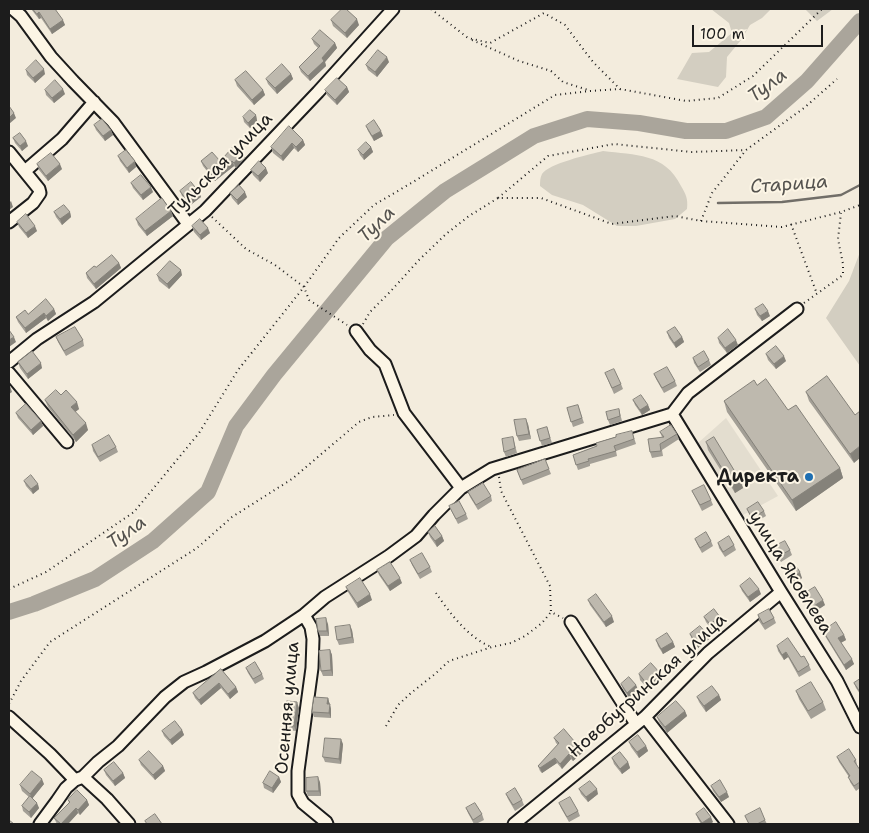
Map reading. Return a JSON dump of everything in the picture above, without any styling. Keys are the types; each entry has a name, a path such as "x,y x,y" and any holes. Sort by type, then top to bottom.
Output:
{"street":[{"path":"13,9 21,16 51,57 72,81 113,122 188,224"},
{"name":"Тульская улица","path":"9,362 37,339 94,302 205,211 318,92 393,9"},
{"path":"25,171 62,139 94,102"},
{"path":"9,152 39,189 40,193 34,203 9,222"},
{"path":"40,824 66,788 118,746 165,697 184,682 265,641 304,615 325,597 416,536 461,488 492,470 672,414 688,394 797,309"},
{"path":"356,331 370,350 384,364 404,413 461,488"},
{"path":"9,373 67,442"},
{"name":"улица Яковлева","path":"672,414 780,592 837,681 860,726"},
{"name":"Новобугринская улица","path":"514,824 641,721 708,653 780,592"},
{"name":"Осенняя улица","path":"304,615 311,627 313,639 312,668 298,771 298,794 303,803 327,824"},
{"path":"571,622 641,721 728,824"},
{"path":"9,716 79,779 107,799 129,824"}],"path":[{"path":"431,9 468,38 519,61 551,71 563,82 590,91"},
{"path":"9,589 46,572 134,512 199,433 238,370 304,287 339,238 374,205 555,95 620,89 686,101 718,98 753,76 822,9"},
{"path":"468,38 490,43 544,13 565,25 593,62 620,89"},
{"path":"701,221 712,193 746,150 804,108 837,79"},
{"path":"356,331 370,312 446,234 468,216 498,198 548,156 614,144 692,152 746,150"},
{"path":"498,198 541,198 612,224 675,216 701,221 782,227 841,212 860,205"},
{"path":"205,211 246,249 275,265 304,287 310,300 346,324"},
{"path":"797,309 843,275 843,264 838,239 841,212"},
{"path":"791,224 817,294"},
{"path":"9,704 22,681 50,642 197,548 232,517 292,479 360,422 372,417 404,413"},
{"path":"386,726 398,705 449,661 511,643 525,636 542,623 551,612 550,586 501,491 498,468"},
{"path":"436,592 446,608 460,624 482,643 492,647"},
{"path":"551,612 571,622"}],"shaded area":[{"path":"711,9 771,9 762,18 750,25 727,57 726,77 718,87 677,79 692,53 709,52 732,33 729,23"},
{"path":"805,9 833,9 817,21"},
{"path":"603,151 638,155 658,161 667,167 684,192 687,199 687,209 675,219 636,226 617,226 583,205 552,195 540,186 540,178 546,170 570,160"},
{"path":"860,252 860,366 826,318 849,281"},
{"path":"726,418 778,496 743,515 698,443"}],"building":[{"path":"33,9 55,9 63,20 50,29 39,12 37,14"},
{"path":"342,9 346,9 357,19 345,33 331,20"},
{"path":"320,30 335,43 322,58 324,61 308,76 299,67 320,46 312,39"},
{"path":"378,50 387,57 375,72 366,65"},
{"path":"36,60 44,69 33,78 26,70"},
{"path":"282,64 291,74 275,88 266,79"},
{"path":"246,71 263,90 252,100 235,80"},
{"path":"337,78 347,87 335,100 325,90"},
{"path":"55,80 63,89 52,98 45,90"},
{"path":"9,106 14,113 9,118"},
{"path":"250,110 256,115 248,123 243,117"},
{"path":"102,119 111,130 103,136 94,125"},
{"path":"374,120 381,131 372,136 366,126"},
{"path":"289,126 303,140 296,147 292,143 281,156 271,147"},
{"path":"20,133 26,141 20,146 13,138"},
{"path":"366,142 371,147 363,155 358,150"},
{"path":"235,145 243,152 234,163 232,161 213,176 201,161 212,152 220,161"},
{"path":"126,150 135,161 127,168 118,156"},
{"path":"51,153 60,164 46,176 37,164"},
{"path":"259,161 266,168 258,176 251,170"},
{"path":"141,175 151,187 141,195 131,183"},
{"path":"191,182 199,192 187,201 180,191"},
{"path":"239,185 245,192 237,200 230,193"},
{"path":"162,198 171,211 145,231 136,219"},
{"path":"64,205 70,212 60,219 54,212"},
{"path":"26,214 35,226 26,233 17,222"},
{"path":"200,219 208,228 200,235 192,226"},
{"path":"112,255 119,263 94,284 86,273"},
{"path":"170,261 181,270 167,284 157,275"},
{"path":"46,299 54,309 46,316 44,313 25,328 16,317 25,310 28,314"},
{"path":"763,304 768,311 760,316 755,309"},
{"path":"75,327 83,340 64,351 56,337"},
{"path":"675,327 682,337 674,343 667,332"},
{"path":"728,329 736,340 725,348 718,338"},
{"path":"9,330 14,337 9,340"},
{"path":"776,346 784,356 774,364 766,354"},
{"path":"32,351 41,363 27,374 18,362"},
{"path":"704,351 709,360 698,367 693,358"},
{"path":"667,367 675,381 662,388 654,374"},
{"path":"614,369 621,384 612,388 605,373"},
{"path":"827,376 855,415 860,411 860,446 850,454 806,392"},
{"path":"766,379 788,410 796,405 840,468 792,500 724,401 754,380 757,385"},
{"path":"56,390 61,395 66,390 77,402 71,407 86,423 73,435 45,400"},
{"path":"641,395 648,405 640,410 633,400"},
{"path":"26,404 41,421 31,430 16,413"},
{"path":"578,405 582,418 571,422 567,408"},
{"path":"619,409 620,416 608,420 606,412"},
{"path":"526,419 529,434 517,436 514,420"},
{"path":"671,425 677,434 660,444 661,451 650,452 648,439 664,437 660,432"},
{"path":"547,427 550,438 540,441 537,430"},
{"path":"632,431 634,439 614,446 616,451 588,459 589,461 576,465 573,455 597,446 596,443"},
{"path":"109,435 116,447 98,457 92,445"},
{"path":"513,437 515,448 504,452 502,439"},
{"path":"714,437 740,480 732,485 706,442"},
{"path":"545,459 549,469 521,480 517,470"},
{"path":"31,475 38,484 31,489 24,481"},
{"path":"483,483 491,496 476,505 468,492"},
{"path":"704,485 711,500 700,505 692,491"},
{"path":"459,501 466,514 456,519 449,506"},
{"path":"758,502 764,511 752,518 747,509"},
{"path":"435,526 442,536 435,541 428,532"},
{"path":"706,532 711,541 700,548 695,539"},
{"path":"729,536 734,545 723,552 718,543"},
{"path":"785,541 790,550 779,556 773,547"},
{"path":"422,553 430,567 418,574 410,560"},
{"path":"390,562 400,578 388,586 377,570"},
{"path":"794,563 800,572 791,579 784,569"},
{"path":"360,578 370,594 357,603 346,587"},
{"path":"750,578 759,589 748,597 740,586"},
{"path":"815,587 823,600 811,608 802,595"},
{"path":"596,594 612,616 604,622 588,600"},
{"path":"714,609 720,617 710,624 704,617"},
{"path":"769,609 774,618 763,624 758,615"},
{"path":"326,618 327,631 318,631 316,619"},
{"path":"836,622 844,635 838,638 852,659 844,665 823,631"},
{"path":"350,625 352,637 337,640 335,627"},
{"path":"700,626 707,634 696,643 690,634"},
{"path":"667,633 673,642 661,649 656,640"},
{"path":"788,638 801,657 804,656 809,665 798,672 786,652 782,655 777,646"},
{"path":"330,650 331,670 321,671 319,651"},
{"path":"255,662 262,674 253,679 246,668"},
{"path":"651,663 660,673 647,684 639,674"},
{"path":"221,669 236,687 228,694 219,683 199,700 193,693"},
{"path":"629,677 636,685 627,693 621,684"},
{"path":"860,679 860,692 854,683"},
{"path":"811,682 823,702 808,711 796,691"},
{"path":"712,686 719,695 704,706 697,697"},
{"path":"314,697 328,698 327,704 330,704 329,713 312,712"},
{"path":"287,701 297,702 294,726 285,725"},
{"path":"676,701 685,711 665,727 657,717"},
{"path":"175,721 182,730 170,740 162,731"},
{"path":"564,729 580,748 571,756 569,754 560,764 555,758 540,768 538,766 559,743 554,738"},
{"path":"638,735 646,746 637,752 629,742"},
{"path":"325,738 341,739 339,759 323,757"},
{"path":"849,749 860,770 860,782 854,786 848,777 850,776 837,757"},
{"path":"149,751 163,766 153,775 139,760"},
{"path":"620,752 628,762 620,769 612,758"},
{"path":"114,762 123,773 113,781 104,770"},
{"path":"32,771 42,779 30,794 20,785"},
{"path":"270,771 279,777 272,788 263,783"},
{"path":"318,777 319,791 306,791 306,778"},
{"path":"720,780 727,792 719,797 711,786"},
{"path":"590,781 597,789 586,797 579,789"},
{"path":"515,788 522,800 513,805 506,794"},
{"path":"77,790 87,800 78,810 76,808 61,824 54,818 70,802 68,800"},
{"path":"30,796 37,803 29,812 22,806"},
{"path":"570,797 578,811 567,817 559,803"},
{"path":"475,803 482,814 473,820 466,808"},
{"path":"704,808 711,817 702,823 696,814"},
{"path":"760,808 765,820 757,824 749,824 745,816"},
{"path":"155,814 162,824 147,824 145,821"}],"waterway":[{"name":"Тула","path":"9,612 95,579 153,541 208,492 236,426 274,375 387,238 445,191 534,136 587,119 639,123 686,131 726,131 766,117 807,81 860,21"},
{"name":"Старица","path":"718,203 782,202 841,195 860,185"}],"place":[{"name":"Директа","path":"809,477"}]}
